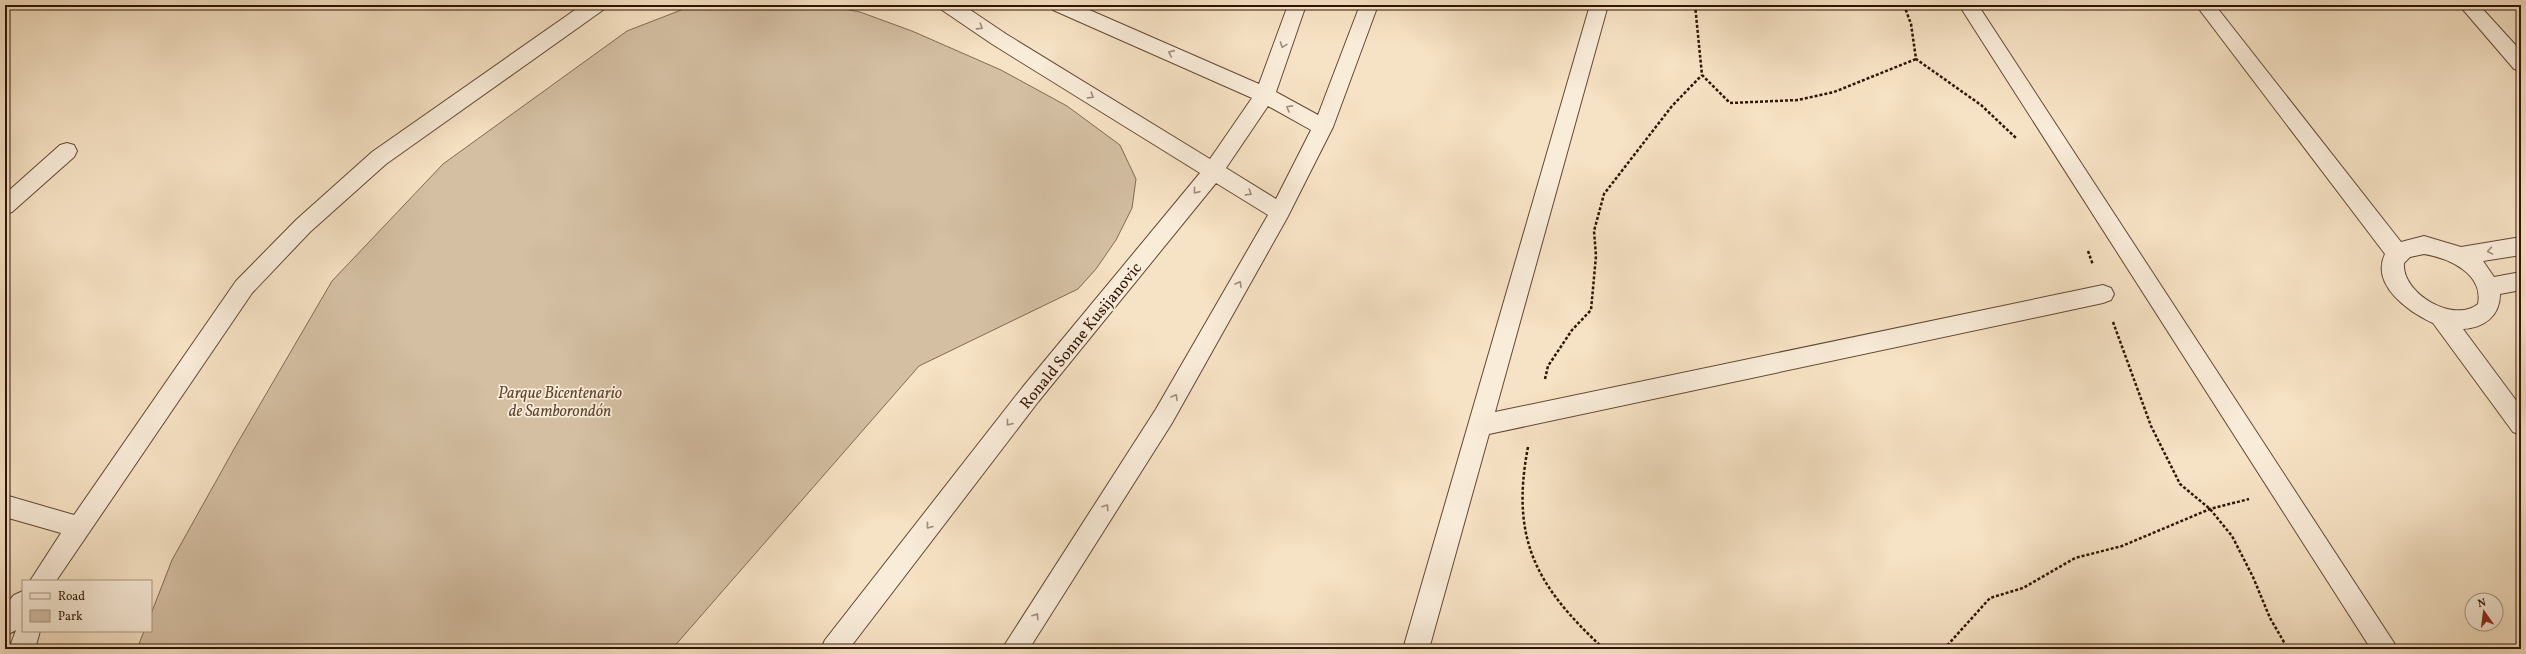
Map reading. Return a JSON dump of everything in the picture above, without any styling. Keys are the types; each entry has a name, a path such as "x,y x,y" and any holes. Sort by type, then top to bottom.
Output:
{"street":[{"path":"43,580 244,287 303,226 379,158 596,5"},
{"path":"949,5 987,32 1280,212"},
{"path":"1060,5 1265,95 1323,127"},
{"name":"Ronald Sonne Kusijanovic","path":"834,649 1030,395 1213,171 1265,95 1297,5"},
{"path":"1015,649 1164,416 1280,212 1323,127 1369,5"},
{"path":"1416,649 1478,426 1599,5"},
{"path":"1968,5 2385,649"},
{"path":"2205,5 2397,253"},
{"path":"2468,5 2521,64"},
{"path":"5,206 67,151"},
{"path":"2424,245 2442,248 2460,256 2473,266 2488,287 2490,298 2488,308 2481,315 2470,319 2456,320 2441,317 2421,307 2404,294 2394,279 2391,264 2397,253 2409,246 2424,245"},
{"path":"2460,256 2521,246"},
{"path":"2488,287 2521,282"},
{"path":"1478,426 2103,294"},
{"path":"2441,317 2521,425"},
{"path":"5,506 78,527"},
{"path":"5,624 22,604"},
{"path":"22,649 28,632"}],"path":[{"path":"1695,5 1702,75 1730,103 1798,100 1834,92 1916,59 1912,24 1904,5"},
{"path":"1604,649 1571,618 1542,577 1528,547 1523,467 1548,366 1572,330 1591,310 1596,256 1594,230 1604,194 1672,106 1702,75"},
{"path":"1944,649 1990,598 2023,588 2075,558 2122,546 2210,509 2283,491"},
{"path":"2210,509 2232,536 2253,577 2270,618 2288,649"}],"green space":[{"name":"Parque Bicentenario de Samborondón","path":"694,5 824,5 860,12 912,31 1001,70 1067,106 1120,145 1136,179 1132,208 1116,240 1096,269 1078,289 919,366 672,649 137,649 144,632 152,632 152,611 172,560 234,449 332,281 443,164 627,31"}]}
